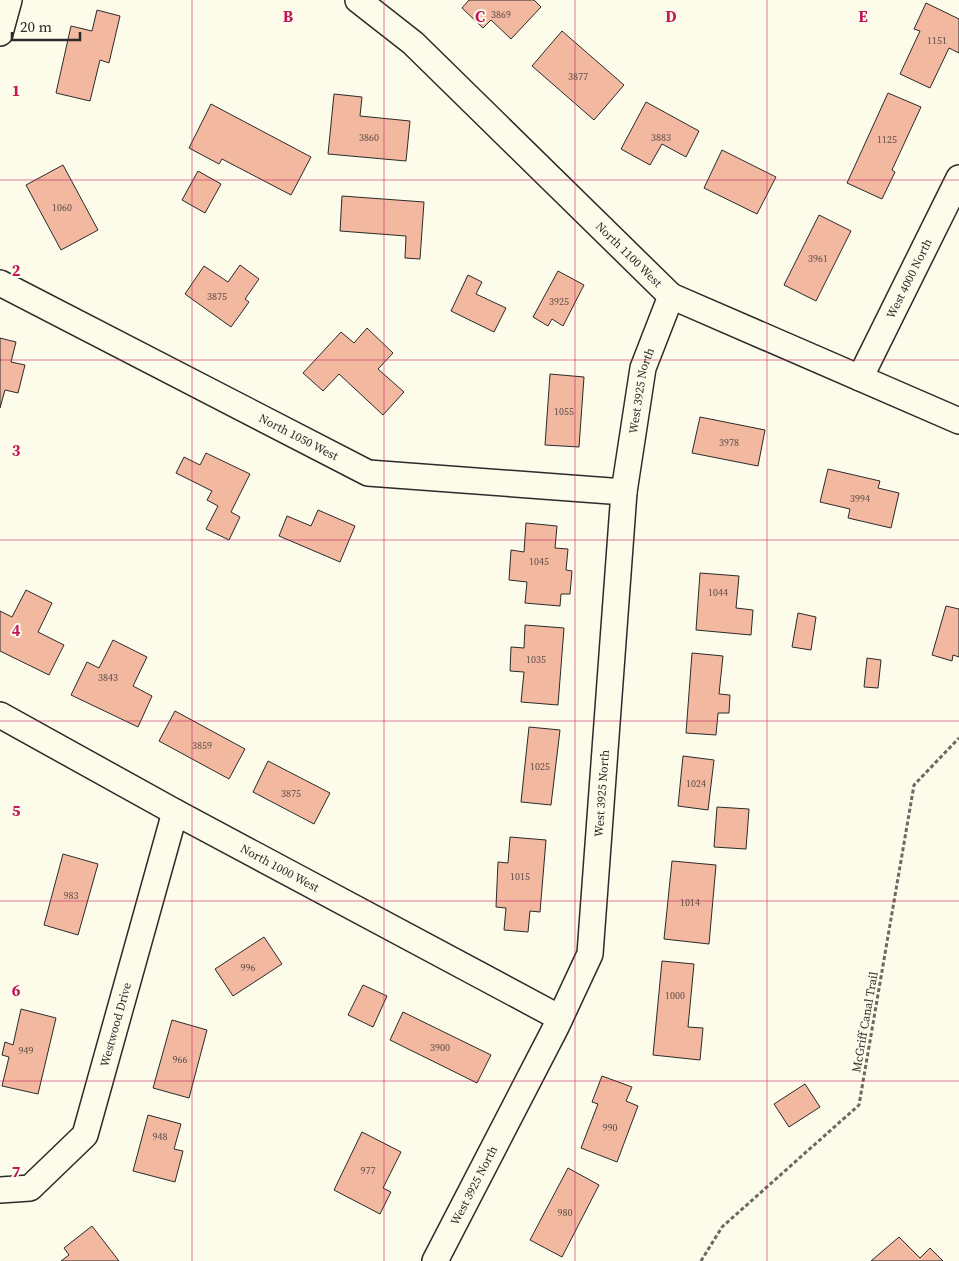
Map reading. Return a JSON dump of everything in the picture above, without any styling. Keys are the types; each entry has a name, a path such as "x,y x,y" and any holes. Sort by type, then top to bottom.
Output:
{"street":[{"path":"0,33 9,0"},
{"name":"North 1100 West","path":"358,0 413,43 671,296 959,421"},
{"name":"West 4000 North","path":"860,378 959,178"},
{"name":"North 1050 West","path":"0,283 368,473 624,492"},
{"name":"West 3925 North","path":"435,1261 560,1018 590,954 624,492 643,368 671,296"},
{"name":"North 1000 West","path":"0,715 175,812 560,1018"},
{"name":"Westwood Drive","path":"0,1190 30,1188 85,1135 175,812"}],"path":[{"name":"McGriff Canal Trail","path":"701,1261 722,1227 859,1106 914,785 959,738"}],"building":[{"path":"469,0 534,0 541,7 511,39 491,20 483,28 462,8"},
{"path":"926,3 959,19 959,53 949,48 930,88 900,74 920,31 914,29"},
{"path":"97,10 120,16 109,63 100,60 90,101 56,93 71,26 92,31"},
{"path":"562,31 624,85 594,120 532,66"},
{"path":"888,93 921,107 892,170 895,172 882,199 847,183"},
{"path":"334,94 362,97 360,116 410,121 406,161 328,154"},
{"path":"646,102 699,131 686,157 662,144 650,165 621,149"},
{"path":"211,104 311,157 291,195 222,159 219,164 189,148"},
{"path":"722,150 776,177 757,214 704,188"},
{"path":"63,165 98,230 61,250 26,185"},
{"path":"198,171 221,184 205,213 182,200"},
{"path":"342,196 424,202 420,259 405,258 406,236 340,231"},
{"path":"819,215 851,231 816,301 784,285"},
{"path":"240,265 259,279 245,299 249,302 231,327 185,294 204,266 228,282"},
{"path":"558,271 584,285 563,326 552,319 548,326 533,317"},
{"path":"468,275 482,282 476,294 506,308 494,332 451,311"},
{"path":"367,328 393,353 378,369 404,392 383,415 339,374 323,391 303,373 341,332 354,343"},
{"path":"0,338 16,342 11,362 25,365 18,393 5,390 0,408"},
{"path":"550,374 584,377 579,447 545,445"},
{"path":"700,417 765,430 758,466 692,453"},
{"path":"206,453 250,474 231,512 240,517 229,540 206,529 218,506 207,500 212,491 176,473 184,457 200,465"},
{"path":"828,469 880,481 878,488 899,493 891,528 848,518 850,509 820,502"},
{"path":"318,510 355,526 340,562 279,536 287,516 311,526"},
{"path":"526,523 557,526 555,548 568,549 566,570 572,571 570,594 561,594 560,606 525,603 527,582 509,580 511,550 524,552"},
{"path":"700,573 739,576 736,608 753,610 751,635 696,630"},
{"path":"26,590 52,603 38,632 64,645 49,675 0,651 0,611 12,617"},
{"path":"946,606 959,609 959,657 953,655 952,661 932,655"},
{"path":"798,613 816,617 811,650 792,647"},
{"path":"525,625 564,628 558,705 521,702 524,672 510,671 511,647 524,648"},
{"path":"113,640 147,657 133,686 152,696 138,727 71,695 87,662 99,668"},
{"path":"692,653 723,656 719,694 730,695 729,713 718,713 716,735 686,733"},
{"path":"867,658 881,660 878,688 864,687"},
{"path":"175,711 245,749 229,779 159,741"},
{"path":"529,727 560,730 551,805 521,802"},
{"path":"683,756 714,760 708,810 678,806"},
{"path":"268,761 330,793 314,824 253,792"},
{"path":"717,807 749,809 746,849 714,847"},
{"path":"510,837 546,840 540,912 530,911 528,932 504,930 506,908 496,907 498,862 508,863"},
{"path":"63,854 98,864 78,935 44,925"},
{"path":"672,861 716,865 709,944 664,939"},
{"path":"264,937 282,964 233,996 215,969"},
{"path":"662,961 694,964 688,1027 703,1028 700,1060 653,1055"},
{"path":"363,985 387,996 373,1027 348,1015"},
{"path":"21,1009 56,1018 38,1094 2,1086 9,1057 2,1055 5,1042 13,1045"},
{"path":"403,1012 491,1055 477,1083 390,1040"},
{"path":"172,1020 207,1030 189,1098 153,1088"},
{"path":"602,1076 632,1087 626,1101 638,1106 617,1162 581,1148 598,1104 592,1102"},
{"path":"805,1084 820,1107 789,1127 774,1104"},
{"path":"148,1115 181,1124 174,1149 183,1151 175,1182 133,1171"},
{"path":"362,1132 401,1152 383,1188 391,1192 380,1214 334,1190"},
{"path":"568,1168 599,1185 562,1257 530,1240"},
{"path":"92,1226 119,1261 61,1261 69,1255 64,1248"},
{"path":"899,1237 920,1258 930,1248 943,1261 871,1261"}]}
